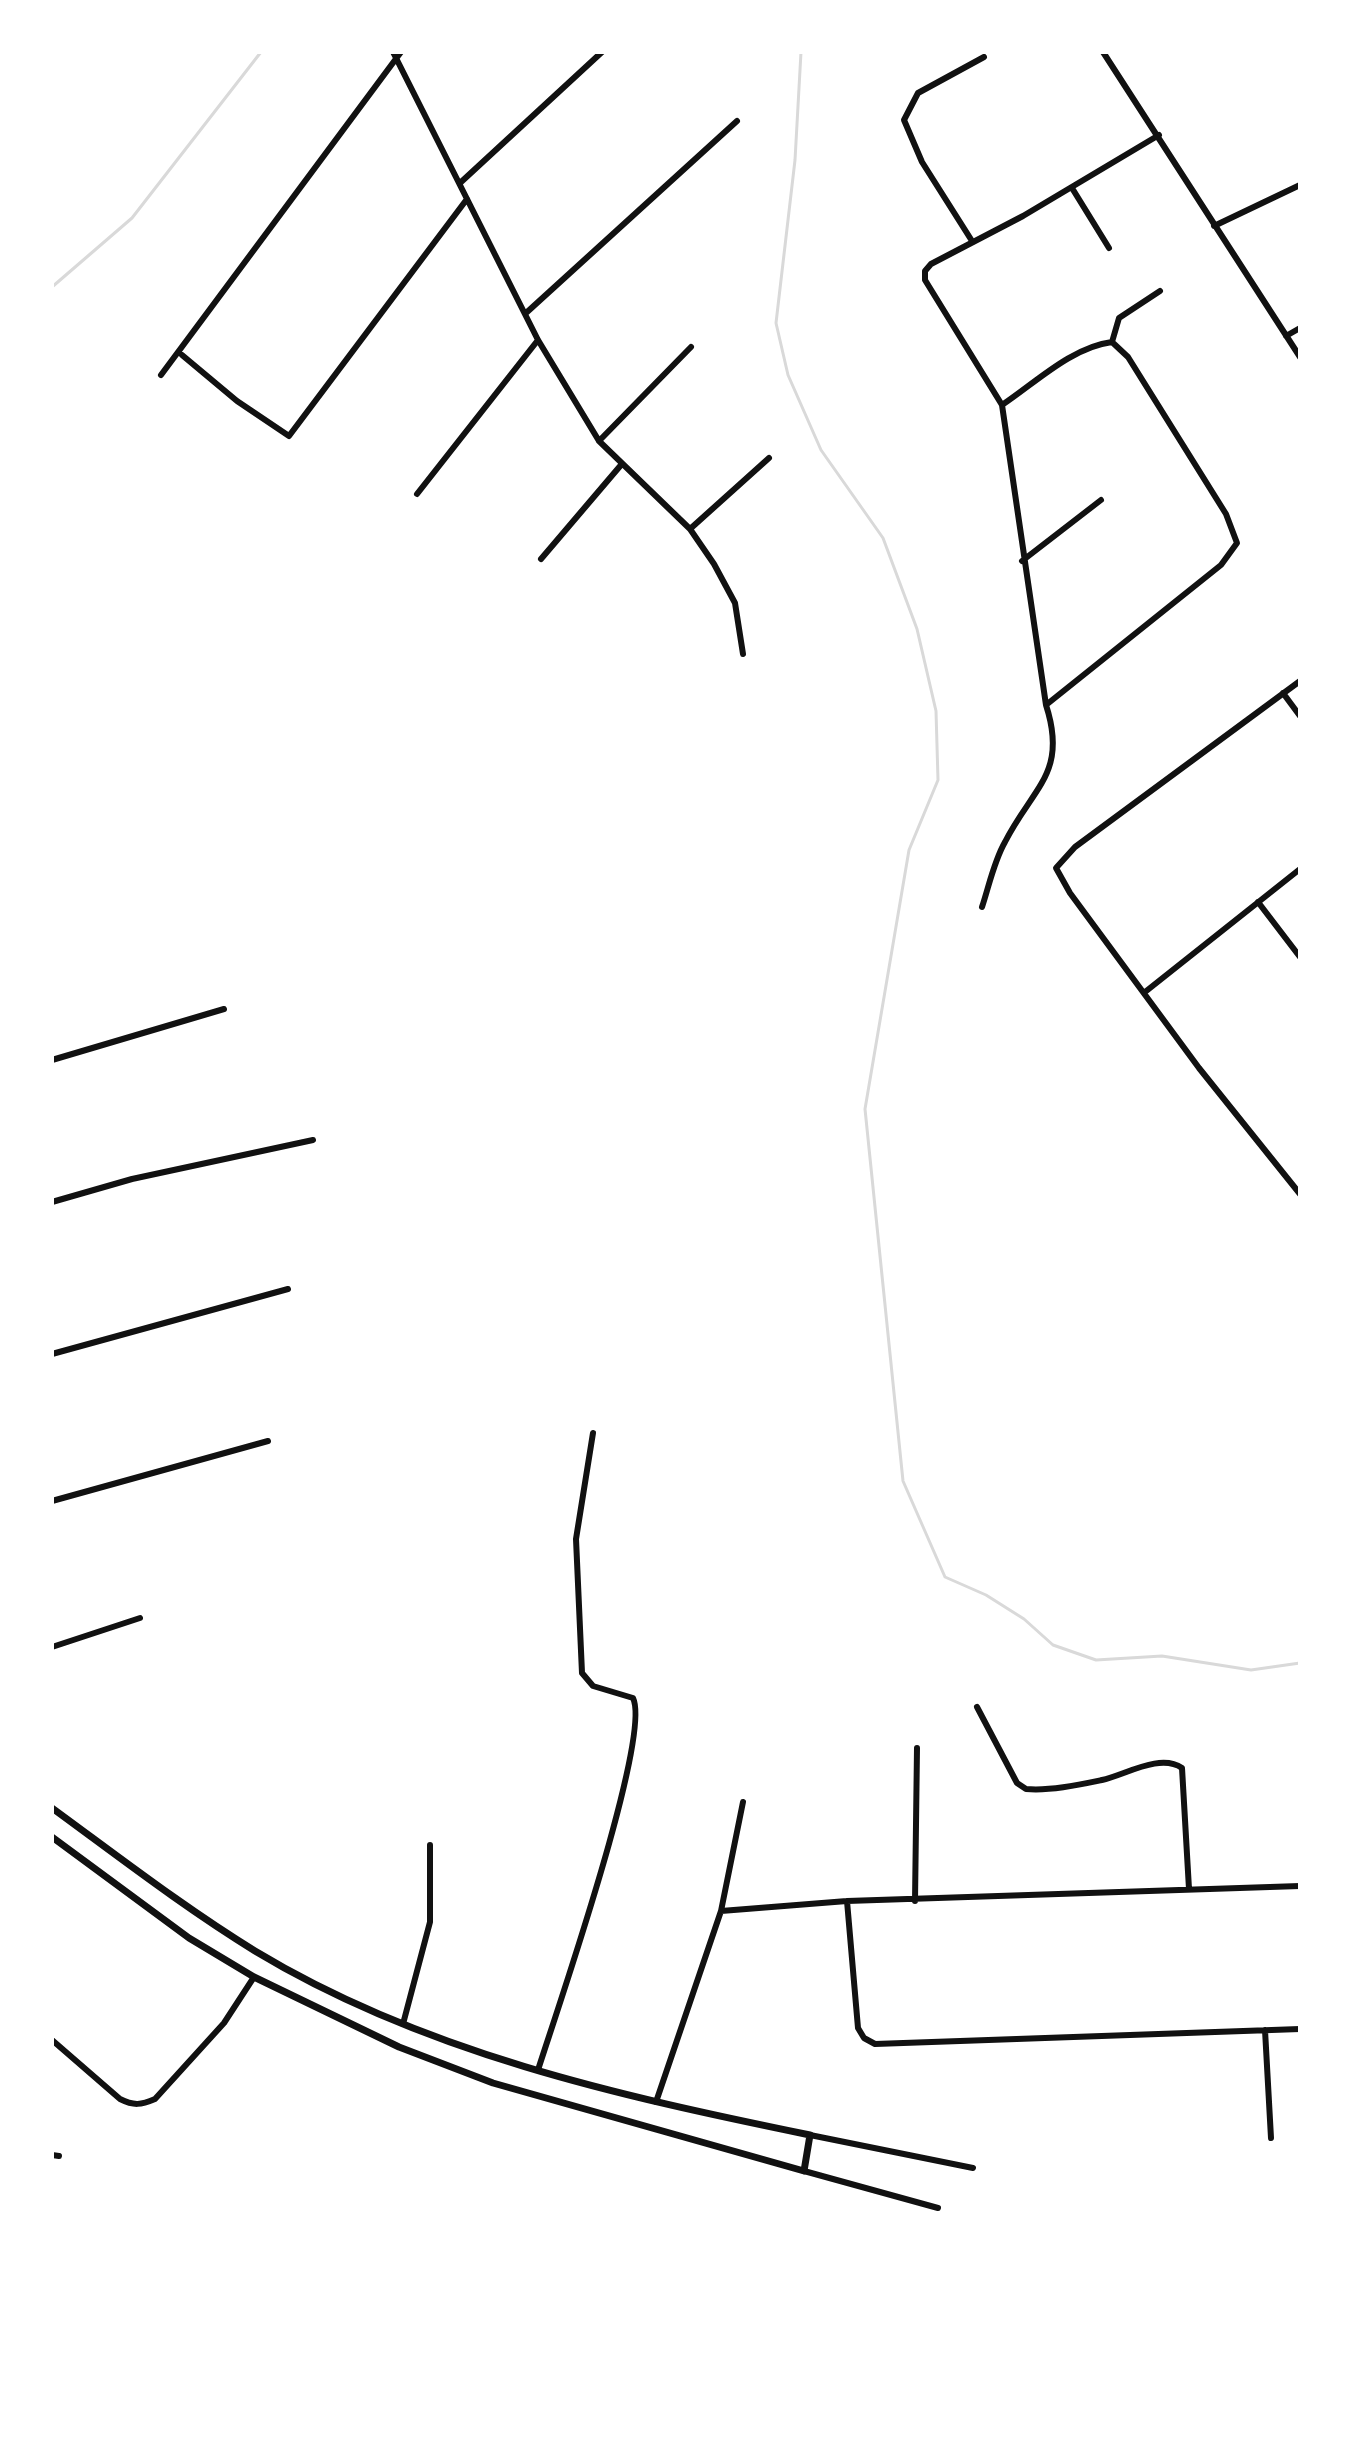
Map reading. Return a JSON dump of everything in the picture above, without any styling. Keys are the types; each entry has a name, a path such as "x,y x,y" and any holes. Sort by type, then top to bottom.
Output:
{"street":[{"path":"460,183 602,52"},
{"path":"1103,52 1300,357"},
{"path":"161,375 397,54 538,340 599,441 690,529 735,603 743,654"},
{"path":"972,241 922,162 904,120 918,93 984,57"},
{"path":"526,313 737,121"},
{"path":"982,907 1004,842 1051,767 1053,727 1046,705 1022,561 1002,405 925,280 925,271 931,264 1072,188 1159,135"},
{"path":"1214,226 1300,185"},
{"path":"1072,188 1109,248"},
{"path":"182,355 237,401 289,436 467,199"},
{"path":"1112,342 1119,318 1160,291"},
{"path":"1286,336 1300,328"},
{"path":"417,494 538,340"},
{"path":"1002,405 1078,353 1095,344 1112,342 1128,357 1153,396 1226,514 1237,543 1221,565 1046,705"},
{"path":"599,441 691,347"},
{"path":"690,529 769,458"},
{"path":"541,559 621,465"},
{"path":"1022,561 1101,500"},
{"path":"1300,681 1060,860 1056,868 1199,1068 1300,1194"},
{"path":"1283,693 1300,716"},
{"path":"1145,992 1300,869"},
{"path":"1258,902 1300,957"},
{"path":"52,1060 224,1009"},
{"path":"52,1202 132,1179 313,1140"},
{"path":"52,1354 288,1289"},
{"path":"538,2070 629,1775 637,1716 633,1698 593,1686 582,1673 576,1539 593,1433"},
{"path":"52,1501 268,1441"},
{"path":"52,1647 140,1618"},
{"path":"977,1707 1017,1783 1026,1789 1104,1780 1138,1767 1167,1763 1182,1768 1189,1889"},
{"path":"915,1901 917,1748"},
{"path":"656,2102 721,1911 743,1802"},
{"path":"52,1808 174,1897 257,1952 403,2024 538,2070 656,2102 973,2168"},
{"path":"52,1837 189,1938 254,1977 399,2047 493,2083 938,2208"},
{"path":"403,2024 430,1922 430,1845"},
{"path":"721,1911 847,1901 1300,1886"},
{"path":"847,1901 858,2028 864,2038 875,2044 1300,2029"},
{"path":"52,2040 120,2099 131,2105 143,2104 155,2099 224,2023 254,1977"},
{"path":"1265,2030 1271,2138"},
{"path":"804,2171 810,2135"}],"waterway":[{"path":"52,287 132,218 261,52"},
{"path":"801,52 795,160 776,323 788,375 821,450 883,538 917,629 936,711 938,780 909,850 865,1109 903,1481 945,1577 986,1595 1024,1619 1053,1645 1096,1660 1162,1656 1251,1670 1300,1663"}]}
